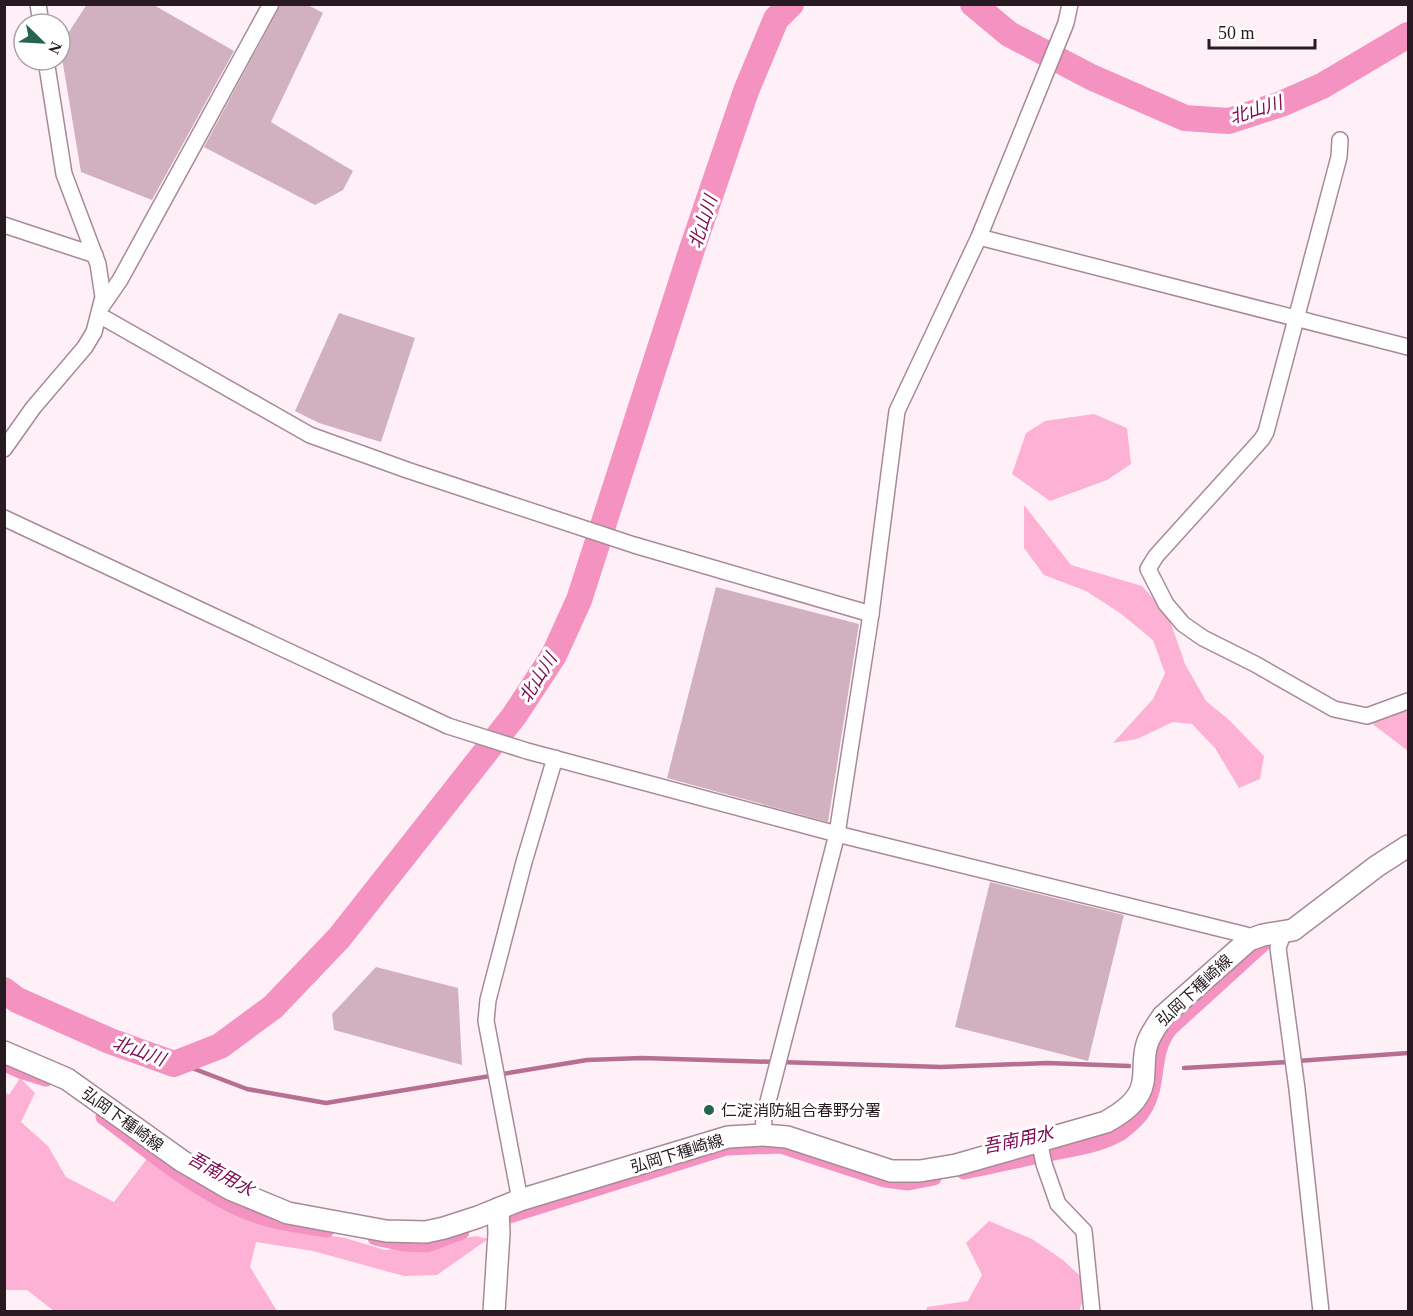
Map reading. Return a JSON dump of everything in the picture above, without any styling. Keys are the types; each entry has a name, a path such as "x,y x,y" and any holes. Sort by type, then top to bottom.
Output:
{"main road":[{"name":"弘岡下種崎線","path":"4,1052 68,1079 182,1161 251,1199 288,1213 386,1231 407,1233 444,1228 520,1200 728,1137 763,1135 787,1137 891,1171 956,1165 1039,1144 1106,1122 1124,1113 1135,1100 1143,1084 1146,1045 1163,1016 1270,934 1293,930 1377,866 1408,846"},
{"path":"494,1311 499,1233 498,1209"}],"street":[{"path":"100,310 120,280 271,4"},
{"path":"763,1135 764,1117 837,834 871,614 897,411 979,237 1066,23 1070,4"},
{"path":"4,449 33,408 85,347 94,332 103,297 95,255 64,174 48,72"},
{"path":"1340,140 1339,156 1266,432 1156,556 1148,569 1166,604 1183,624 1203,638 1255,664 1334,709 1367,716 1408,700"},
{"path":"4,225 95,255"},
{"path":"979,237 1408,347"},
{"path":"100,310 310,435 406,470 634,545 871,614"},
{"path":"4,519 448,726 527,751 837,834 1246,935 1270,934 1278,948 1297,1089 1321,1311"},
{"path":"520,1200 486,1021 488,999 524,862 555,758"},
{"path":"1039,1144 1058,1204 1084,1231 1092,1311"}],"shaded area":[{"path":"1094,414 1127,428 1131,464 1107,480 1050,501 1012,474 1026,433 1045,421"},
{"path":"1024,505 1071,565 1142,586 1168,615 1185,664 1206,701 1228,719 1264,756 1260,779 1239,788 1215,748 1192,724 1173,722 1137,739 1113,743 1153,699 1165,673 1153,640 1120,613 1086,591 1044,575 1024,548"},
{"path":"1408,706 1408,751 1370,722"},
{"path":"20,1078 35,1093 21,1122 48,1146 66,1177 114,1202 149,1156 237,1211 297,1230 345,1238 385,1250 436,1244 476,1236 488,1239 437,1275 404,1276 313,1251 256,1242 250,1267 277,1311 54,1311 27,1290 5,1290 5,1092 9,1095"},
{"path":"989,1221 1032,1239 1063,1260 1089,1284 1079,1311 926,1312 927,1307 968,1301 982,1275 966,1243"}],"building":[{"path":"87,4 152,4 234,51 152,200 81,172 64,72 72,72 72,27"},
{"path":"281,4 306,4 323,13 271,122 353,171 343,190 315,205 204,147"},
{"path":"339,313 415,338 381,442 319,423 295,411"},
{"path":"716,587 859,624 828,822 667,778"},
{"path":"990,882 1124,915 1088,1061 955,1027"},
{"path":"376,967 458,988 462,1065 334,1030 332,1014"}],"waterway":[{"name":"北山川","path":"4,990 17,1000 110,1041 174,1064 220,1046 273,1007 339,938 514,716 554,655 579,600 692,249 746,91 776,19 791,4"},
{"name":"北山川","path":"973,4 1009,34 1091,77 1185,118 1229,121 1281,104 1322,86 1408,35"},
{"name":"吾南用水","path":"964,1172 1089,1146 1113,1137 1132,1125 1146,1107 1150,1097 1160,1048 1170,1029 1272,936"},
{"path":"1297,1061 1408,1053"},
{"path":"174,1064 184,1065 247,1089 326,1103 587,1060 642,1058 941,1067 1047,1063 1129,1066"},
{"path":"1184,1068 1289,1062"},
{"name":"吾南用水","path":"4,1064 46,1079"},
{"name":"吾南用水","path":"103,1117 170,1168 223,1201 273,1221 327,1230"},
{"name":"吾南用水","path":"509,1216 726,1148 781,1146 885,1180 908,1183 934,1178"},
{"name":"吾南用水","path":"375,1238 404,1244 427,1245 462,1232"}],"place":[{"name":"仁淀消防組合春野分署","path":"709,1110"}]}
